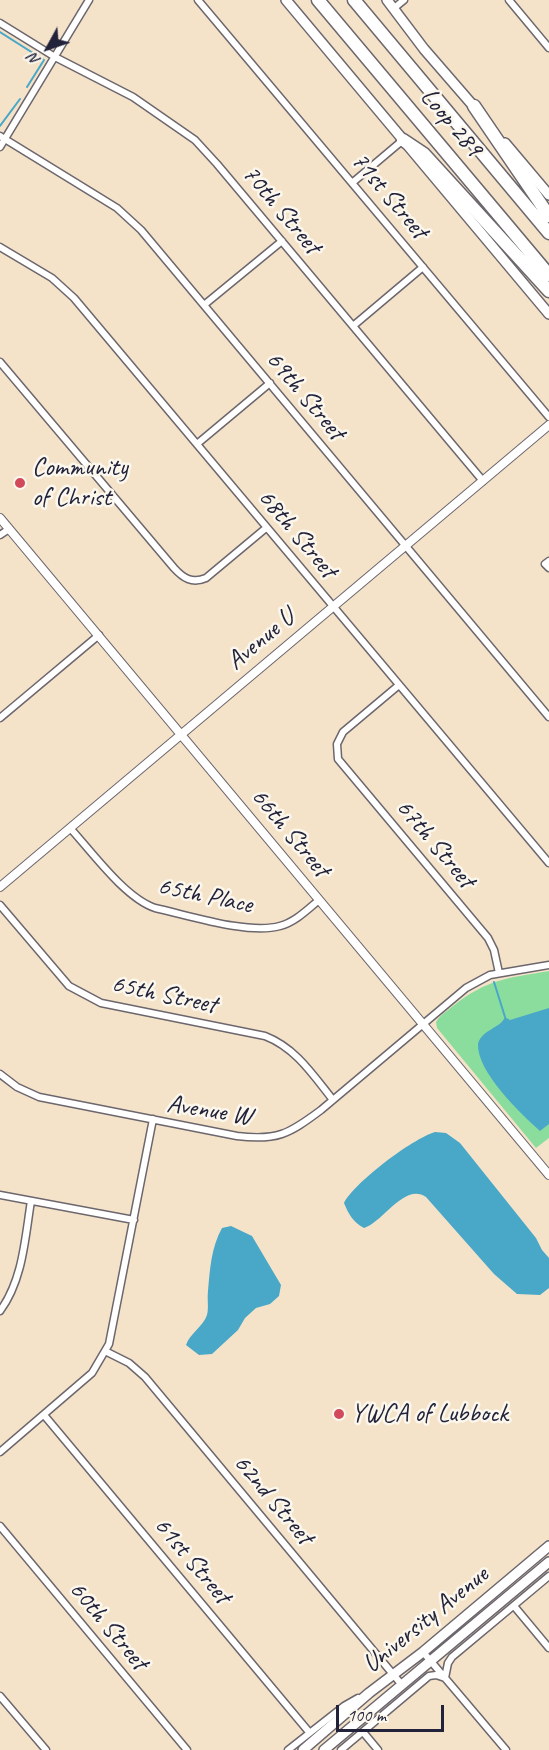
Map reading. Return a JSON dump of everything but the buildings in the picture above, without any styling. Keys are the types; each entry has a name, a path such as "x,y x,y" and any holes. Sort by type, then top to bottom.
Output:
{"highway":[{"name":"Loop 289","path":"318,0 549,275"},
{"name":"Loop 289","path":"354,0 549,233"},
{"path":"474,106 549,216"},
{"path":"403,140 424,154 549,291"}],"main road":[{"path":"286,0 549,314"},
{"path":"387,0 424,49 549,195"},
{"name":"University Avenue","path":"303,1750 549,1546"},
{"name":"University Avenue","path":"324,1750 549,1562"}],"street":[{"path":"0,147 2,137 55,57 89,0"},
{"name":"71st Street","path":"198,0 549,417"},
{"path":"393,9 404,0"},
{"path":"509,0 549,48"},
{"name":"70th Street","path":"0,23 55,57 133,97 195,140 483,481"},
{"name":"69th Street","path":"2,137 125,214 141,230 549,717"},
{"path":"352,183 403,140"},
{"path":"204,305 282,241"},
{"name":"68th Street","path":"0,247 68,291 549,863"},
{"path":"353,326 423,267"},
{"path":"0,362 174,568 186,579 196,581 211,574 267,528"},
{"path":"197,444 270,383"},
{"name":"Avenue U","path":"0,887 549,425"},
{"name":"66th Street","path":"0,518 549,1175"},
{"path":"0,535 9,529"},
{"path":"0,718 99,635"},
{"name":"67th Street","path":"399,685 347,728 337,744 336,753 343,766 488,938 500,973"},
{"name":"65th Place","path":"70,828 123,887 144,904 155,908 245,927 265,928 280,926 296,919 319,900"},
{"name":"65th Street","path":"0,905 69,986 82,995 110,1005 266,1036 278,1041 289,1048 333,1100"},
{"name":"Avenue W","path":"0,1452 92,1373 105,1351 113,1326 153,1119 237,1136 266,1138 286,1134 299,1127 333,1100 466,988 490,975 549,965"},
{"path":"0,1074 17,1087 39,1096 153,1119"},
{"path":"0,1195 134,1220"},
{"path":"0,1311 16,1281 31,1201"},
{"name":"62nd Street","path":"105,1351 129,1363 145,1377 402,1685"},
{"name":"61st Street","path":"44,1415 309,1732"},
{"name":"60th Street","path":"0,1526 187,1750"},
{"path":"444,1678 452,1657 549,1576"},
{"path":"514,1606 549,1648"},
{"path":"423,1652 506,1750"},
{"path":"341,1750 429,1676 436,1675 444,1678"},
{"path":"288,1750 344,1706 369,1693"},
{"path":"0,1696 46,1750"},
{"path":"363,1732 378,1750"}],"green space":[{"path":"549,971 549,1138 536,1148 437,1028 436,1022 465,997 488,985 510,978"}],"water":[{"path":"549,1008 549,1124 540,1131 511,1103 492,1079 484,1067 478,1044 483,1035 503,1021 505,1017 510,1020"},
{"path":"435,1132 446,1133 460,1143 536,1238 549,1258 549,1288 540,1295 517,1294 494,1274 426,1197 418,1194 402,1199 379,1219 364,1228 350,1215 344,1203 360,1184 399,1152"},
{"path":"231,1226 252,1236 281,1285 279,1296 270,1304 256,1308 245,1318 238,1330 212,1354 199,1355 186,1345 207,1315 213,1251 222,1228"}],"waterway":[{"path":"0,32 44,60 27,87"},
{"path":"0,126 20,99"},
{"path":"494,982 505,1017"}],"place":[{"name":"Community of Christ","path":"20,483"},
{"name":"YWCA of Lubbock","path":"339,1414"}]}
